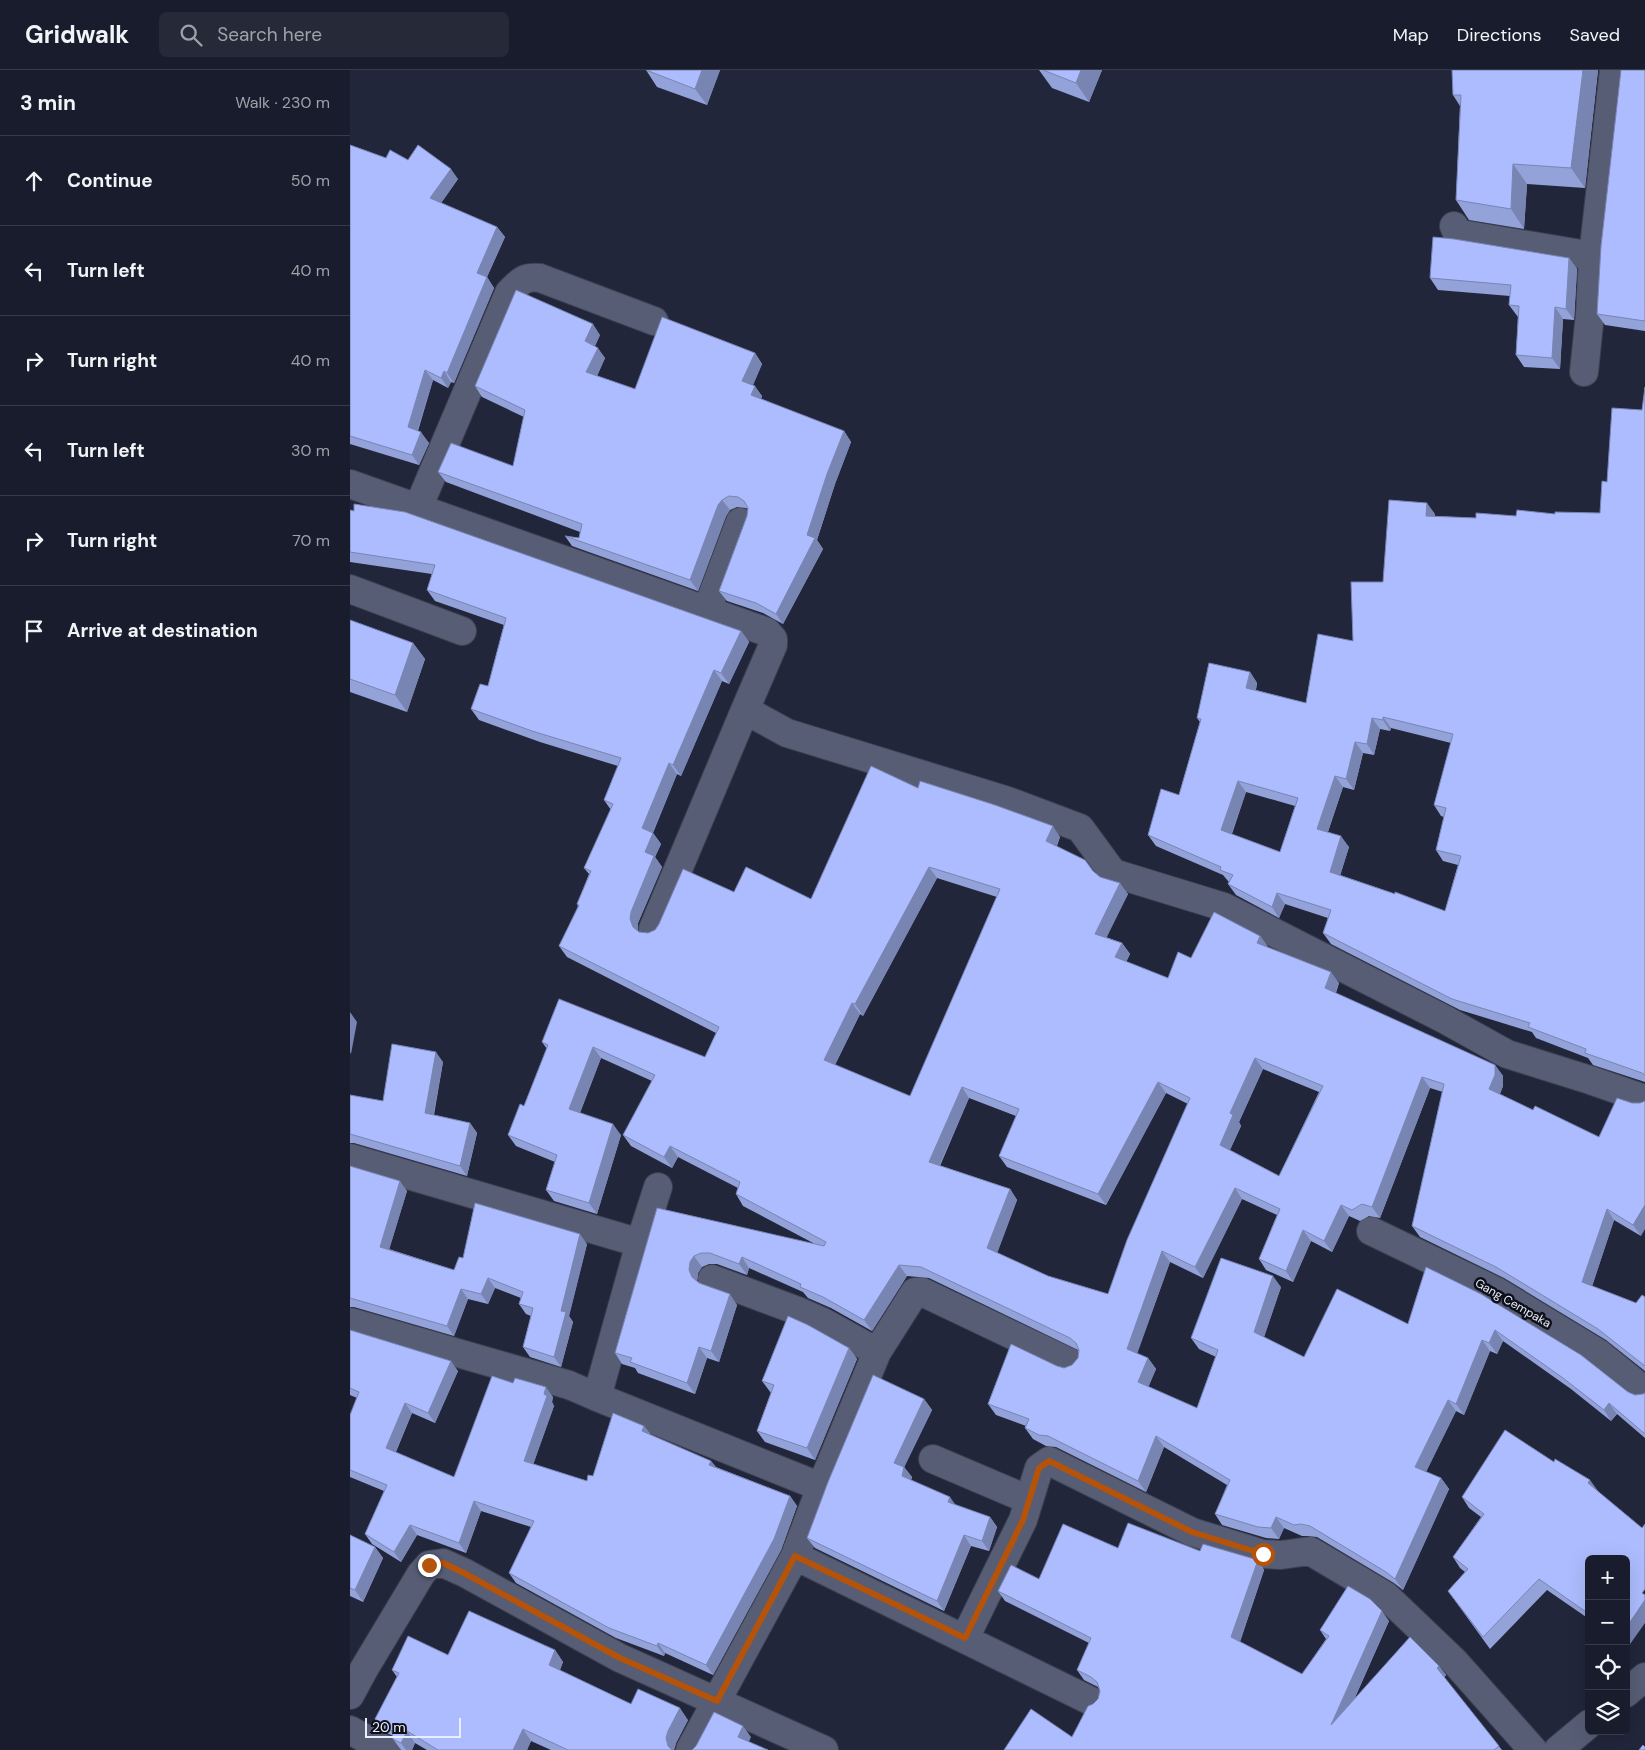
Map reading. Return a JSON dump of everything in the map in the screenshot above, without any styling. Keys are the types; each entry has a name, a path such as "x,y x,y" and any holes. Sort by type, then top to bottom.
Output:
{"street":[{"path":"1584,372 1593,256 1614,70"},
{"path":"1454,226 1456,232 1461,234 1593,256"},
{"path":"418,508 509,293 520,282 529,277 540,278 654,321"},
{"path":"350,484 707,610 767,632 773,639 771,652 653,929"},
{"path":"707,610 740,522"},
{"path":"350,589 462,631"},
{"path":"745,710 787,733 1008,801 1080,828 1113,873 1224,907 1444,1019 1507,1054 1645,1099"},
{"path":"350,1158 640,1244"},
{"path":"597,1396 658,1187"},
{"name":"Gang Cempaka","path":"1371,1231 1496,1291 1598,1354 1645,1391"},
{"path":"712,1279 798,1310 877,1352"},
{"path":"690,1750 795,1556 821,1486 877,1352 915,1292 922,1292 1071,1363"},
{"path":"350,1322 569,1385 821,1486"},
{"path":"934,1460 1029,1500"},
{"path":"965,1638 1023,1520 1039,1468 1049,1461 1192,1532 1263,1554 1281,1555 1310,1551 1386,1596 1454,1661 1533,1750"},
{"path":"795,1556 1091,1701"},
{"path":"350,1696 421,1574 429,1565 443,1563 620,1658 824,1750"},
{"path":"1630,1690 1645,1678"},
{"path":"1558,1750 1585,1727"},
{"path":"354,1739 386,1750"}],"building":[{"path":"646,70 702,70 695,89"},
{"path":"1043,70 1081,70 1076,83"},
{"path":"1452,70 1583,70 1571,168 1513,164 1511,209 1456,200 1461,95 1453,95"},
{"path":"1621,70 1645,70 1645,321 1597,314 1601,246"},
{"path":"350,145 386,158 390,150 408,160 418,145 451,169 430,198 497,227 477,273 487,277 447,373 444,371 441,378 425,370 408,427 421,432 412,455 350,436"},
{"path":"1433,237 1569,258 1566,309 1555,307 1552,358 1516,355 1519,306 1509,305 1511,285 1430,278"},
{"path":"516,290 593,324 585,341 598,348 586,372 635,389 662,317 755,353 742,381 755,386 751,395 844,431 827,474 807,535 815,538 776,614 756,603 719,591 747,516 748,508 744,501 738,497 729,496 718,505 690,580 565,536 579,538 582,524 438,472 451,443 513,466 525,410 475,386"},
{"path":"1645,387 1645,1075 1585,1053 1586,1049 1528,1027 1530,1023 1452,999 1323,933 1331,910 1277,893 1272,907 1228,884 1233,875 1220,870 1221,867 1148,835 1161,789 1179,795 1201,719 1197,718 1209,663 1250,672 1246,688 1306,703 1318,634 1353,641 1351,582 1383,582 1389,500 1427,503 1426,516 1476,518 1476,513 1516,516 1517,510 1555,514 1555,512 1600,513 1602,481 1607,482 1612,408 1642,410","holes":["1383,717 1453,734 1434,805 1446,808 1436,850 1461,856 1445,911 1395,892 1395,894 1330,872 1341,836 1317,829 1335,776 1346,779 1355,742 1367,744 1372,718 1383,720","1238,781 1298,798 1280,852 1221,830"]},
{"path":"354,504 405,512 741,631 721,673 714,670 673,765 669,763 642,828 653,833 645,852 654,856 631,912 630,919 633,927 639,932 648,933 655,930 683,869 734,892 746,867 811,899 871,766 918,788 920,781 1053,826 1046,841 1085,860 1100,877 1120,883 1095,934 1122,943 1115,957 1168,978 1178,952 1191,958 1214,912 1260,936 1257,943 1331,972 1325,988 1495,1065 1495,1075 1489,1089 1533,1110 1535,1106 1599,1137 1617,1098 1632,1103 1645,1101 1645,1205 1633,1225 1607,1209 1582,1282 1636,1303 1642,1295 1645,1297 1645,1366 1598,1329 1496,1267 1412,1226 1444,1084 1422,1077 1372,1207 1362,1204 1352,1210 1341,1205 1324,1241 1303,1230 1286,1271 1259,1259 1280,1209 1235,1188 1195,1267 1162,1251 1127,1349 1148,1358 1138,1382 1197,1408 1218,1350 1191,1338 1221,1258 1273,1276 1254,1332 1304,1357 1337,1289 1408,1324 1426,1267 1481,1294 1581,1355 1628,1392 1635,1395 1645,1393 1645,1434 1609,1403 1604,1410 1563,1378 1495,1330 1489,1343 1482,1340 1456,1404 1448,1400 1415,1467 1441,1478 1395,1579 1310,1526 1294,1525 1276,1517 1271,1528 1258,1527 1215,1514 1230,1480 1156,1436 1138,1481 1048,1436 1039,1435 1025,1428 1029,1419 988,1404 1011,1344 1064,1368 1072,1365 1078,1358 1079,1350 1076,1343 1070,1338 921,1267 899,1265 864,1320 823,1297 800,1287 801,1284 742,1257 739,1264 710,1253 701,1253 694,1256 690,1262 689,1270 692,1277 699,1283 730,1294 711,1351 699,1347 687,1383 630,1362 632,1358 615,1353 657,1208 824,1246 826,1242 736,1194 740,1182 670,1146 664,1157 623,1135 655,1075 593,1047 569,1109 613,1124 589,1203 546,1190 557,1155 508,1135 520,1104 524,1106 548,1045 542,1042 559,999 705,1057 719,1027 559,946 579,905 577,904 591,871 584,868 613,804 604,800 621,758 532,731 471,709 480,684 488,686 506,618 427,590 435,565 350,552 350,510 354,511","holes":["929,867 1000,889 910,1096 824,1060 852,1003 855,1004","1255,1058 1323,1086 1279,1176 1220,1145 1233,1115 1230,1113","1158,1082 1190,1098 1127,1240 1108,1294 1048,1276 987,1248 1010,1189 929,1162 962,1087 1019,1109 999,1156 1098,1194"]},
{"path":"350,620 413,643 395,695 350,679"},
{"path":"392,1044 436,1052 425,1113 470,1123 460,1166 350,1134 350,1095 383,1101"},
{"path":"350,1166 400,1181 380,1247 454,1270 459,1257 463,1258 475,1203 580,1234 561,1311 566,1312 554,1357 523,1347 533,1308 519,1304 523,1292 488,1278 481,1294 461,1289 447,1326 350,1298"},
{"path":"788,1316 849,1348 807,1448 757,1431 774,1385 762,1381"},
{"path":"350,1330 451,1361 428,1413 405,1403 386,1448 454,1477 492,1376 513,1383 515,1378 546,1387 544,1394 547,1396 524,1461 587,1481 588,1475 593,1476 613,1413 644,1426 642,1431 711,1461 709,1465 790,1496 774,1539 706,1665 658,1643 657,1646 609,1628 509,1573 534,1521 474,1501 459,1543 410,1525 394,1552 365,1534 387,1485 350,1470 350,1415 359,1392 350,1388"},
{"path":"873,1375 924,1399 894,1463 904,1467 902,1476 950,1497 948,1502 990,1517 982,1541 964,1535 937,1601 807,1538 828,1482"},
{"path":"1505,1430 1554,1462 1555,1459 1590,1480 1588,1483 1642,1528 1645,1524 1645,1589 1642,1593 1645,1595 1645,1600 1630,1622 1630,1555 1585,1555 1585,1611 1539,1579 1483,1637 1448,1591 1468,1569 1453,1557 1484,1514 1462,1497"},
{"path":"1128,1523 1200,1551 1203,1544 1258,1560 1231,1637 1302,1674 1329,1636 1320,1630 1348,1586 1370,1599 1382,1611 1331,1725 1410,1637 1439,1666 1437,1668 1499,1746 1494,1750 1004,1750 1031,1709 1072,1737 1088,1706 1098,1699 1100,1691 1097,1682 1077,1670 1091,1638 998,1591 1011,1565 1039,1579 1063,1524 1118,1548"},
{"path":"350,1535 375,1547 355,1590 350,1588"},
{"path":"469,1611 555,1650 549,1665 631,1704 638,1689 680,1708 666,1738 668,1746 672,1750 568,1750 523,1729 513,1750 438,1750 407,1731 401,1743 393,1739 392,1731 375,1719 399,1673 392,1670 408,1636 448,1655"},
{"path":"714,1712 743,1726 738,1737 768,1750 692,1750"},
{"path":"1643,1745 1645,1750 1639,1750"}],"route":[{"path":"429,1565 443,1563 620,1658 717,1701 795,1556 965,1638 1023,1520 1039,1468 1049,1461 1192,1532 1263,1554"}]}
